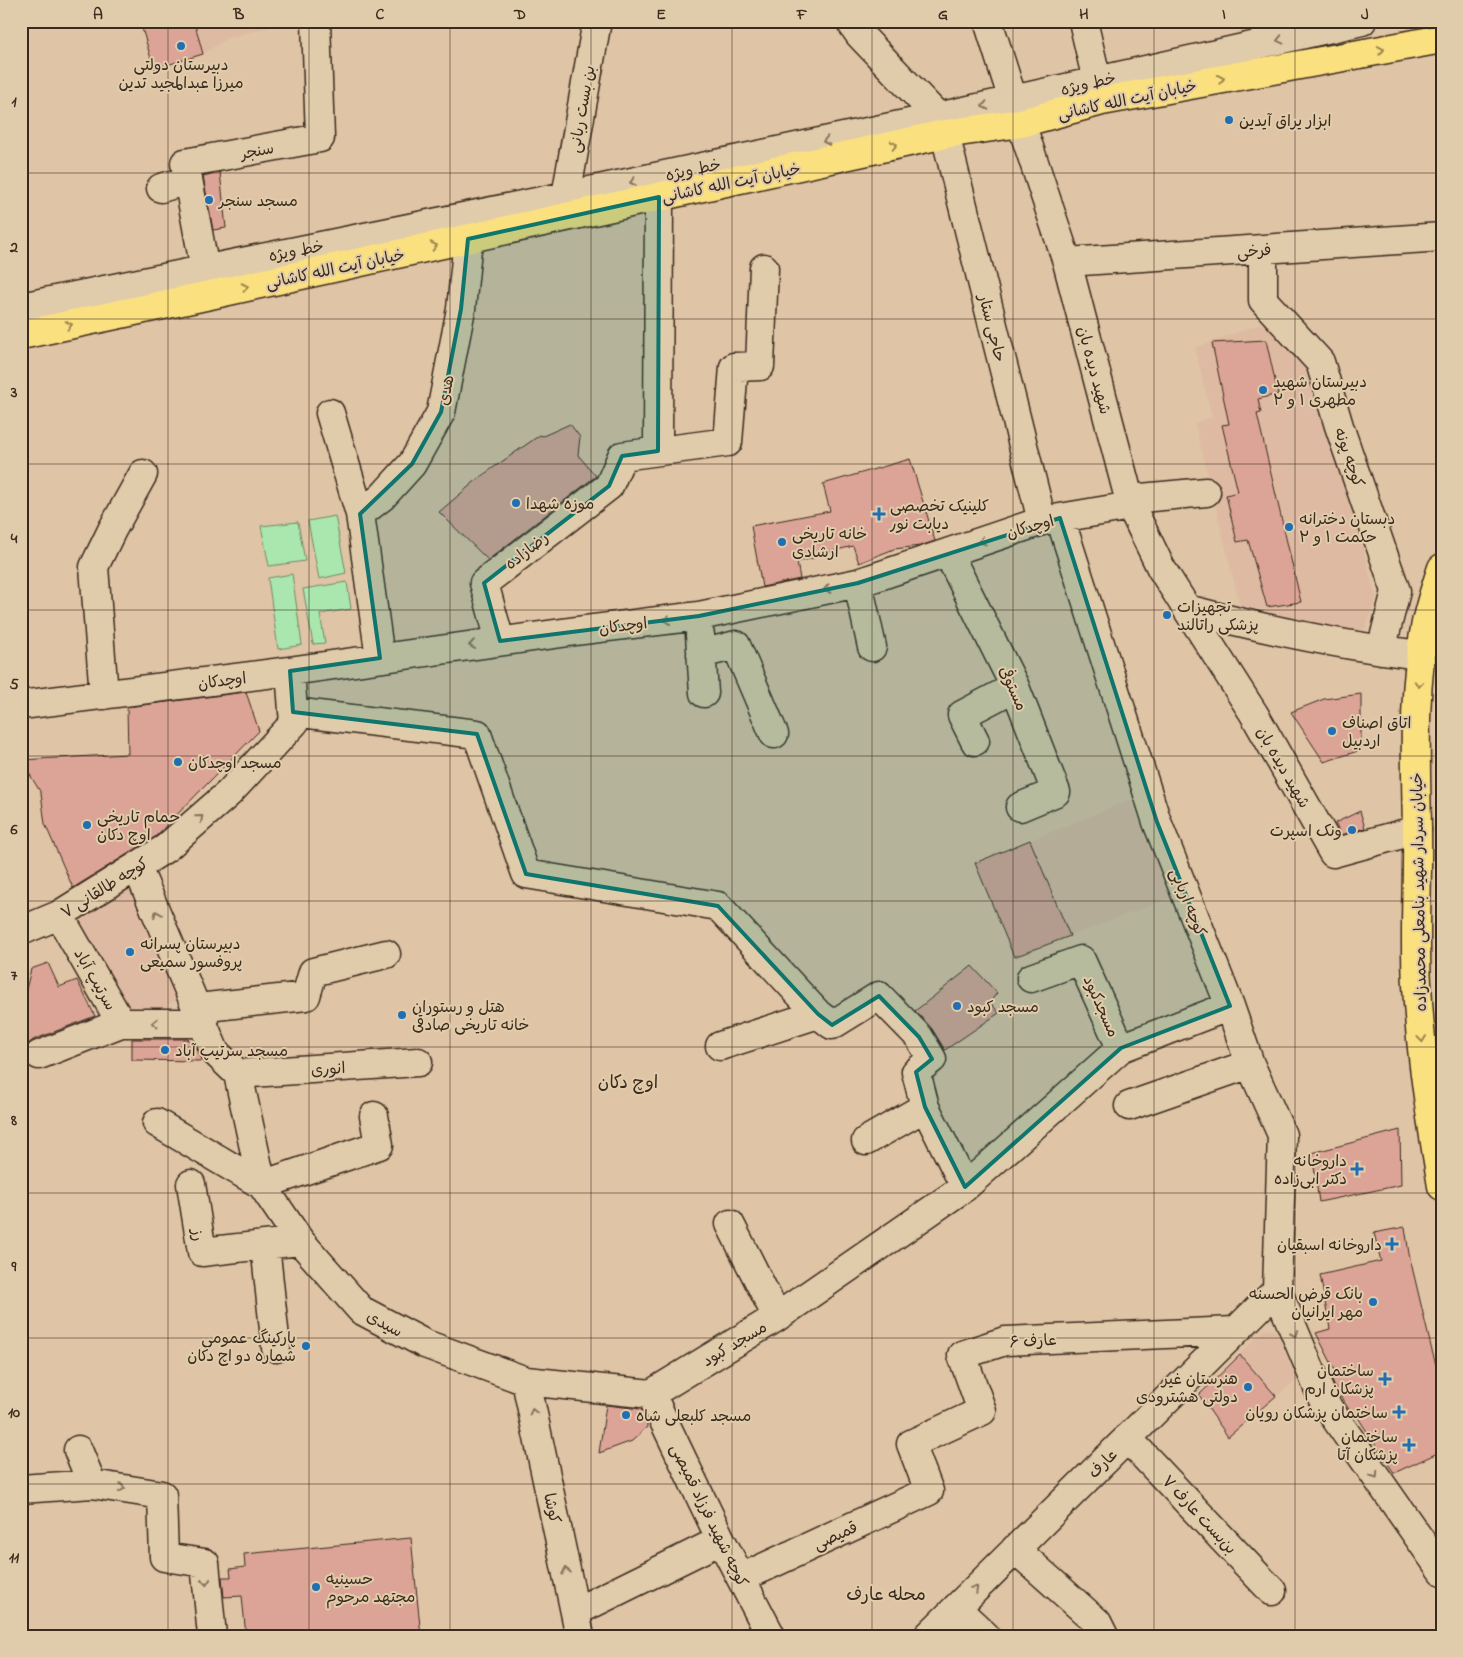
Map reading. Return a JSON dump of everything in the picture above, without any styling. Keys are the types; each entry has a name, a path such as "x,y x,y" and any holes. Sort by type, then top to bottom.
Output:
{"main road":[{"name":"خیابان آیت الله کاشانی","path":"1100,91 1442,39"},
{"name":"خیابان آیت الله کاشانی","path":"21,335 659,198 941,126"},
{"name":"خیابان سردار شهید بنامعلی محمدزاده","path":"1442,568 1426,622 1421,655 1416,776 1417,984 1429,1107 1442,1186"}],"street":[{"name":"سنجر","path":"210,295 185,163 320,138 316,21"},
{"name":"بن بست ربانی","path":"566,196 597,21"},
{"name":"حاجی ستار","path":"850,21 859,34 941,126 1051,519"},
{"name":"شهید دیده بان","path":"988,21 1066,262 1131,503 1161,568 1254,714 1333,853 1417,830"},
{"path":"1083,21 1100,91"},
{"name":"خط ویژه","path":"21,307 566,196 1017,112 1362,21"},
{"path":"162,188 188,180"},
{"path":"658,451 659,198"},
{"name":"فرخی","path":"1066,262 1442,237"},
{"name":"هدی","path":"360,514 382,497 412,464 441,412 461,308 468,239"},
{"name":"کوچه پونه","path":"1263,250 1263,300 1320,362 1339,426 1396,591 1381,650"},
{"name":"رضازاده","path":"500,641 484,583 610,486 622,456 728,442 734,367 760,366 764,268"},
{"path":"330,413 360,514 380,658"},
{"path":"104,694 94,567 112,530 144,474"},
{"name":"اوچدکان","path":"21,705 699,616 858,583 1051,519 1131,503 1206,492"},
{"name":"کوچه اربابی","path":"1051,519 1157,822 1230,1006 1250,1064 1282,1135 1276,1290"},
{"name":"مستوفی","path":"948,552 1015,687 1056,792 1020,807"},
{"path":"858,583 872,647"},
{"path":"1187,608 1246,624 1327,641 1421,655"},
{"path":"699,616 704,693"},
{"path":"701,654 736,645 774,734"},
{"name":"کوچه طالقانی ۷","path":"21,931 60,916 166,848 229,793 294,723 290,671"},
{"path":"975,741 962,715 1015,687"},
{"path":"293,712 477,734 526,874 718,906 818,1014 832,1025 879,996 919,1037 932,1059 916,1072 925,1107 964,1187"},
{"path":"137,867 216,1052 238,1074 262,1185 380,1145 374,1116"},
{"name":"سرتیپ آباد","path":"60,916 121,1023 201,1015 306,996 313,972 386,954"},
{"name":"مسجدکبود","path":"1031,978 1081,960 1121,1048 1230,1006"},
{"path":"720,1046 818,1014"},
{"path":"39,1055 121,1023"},
{"name":"مسجد کبود","path":"650,1394 777,1317 964,1187 1121,1048"},
{"name":"انوری","path":"238,1074 418,1062"},
{"path":"1128,1106 1250,1064"},
{"path":"866,1141 925,1107"},
{"name":"سیدی","path":"158,1124 262,1185 300,1241 361,1310 426,1344 526,1381 650,1394"},
{"name":"رز","path":"191,1184 202,1252 300,1241"},
{"path":"730,1224 777,1317"},
{"path":"265,1245 276,1348"},
{"path":"1276,1290 1324,1402 1442,1571"},
{"name":"عارف","path":"928,1636 1276,1290"},
{"name":"عارف ۶","path":"929,1491 911,1444 982,1411 962,1356 1004,1341 1235,1331"},
{"name":"کوشا","path":"526,1381 578,1624"},
{"name":"کوچه شهید فرزاد قمیصی","path":"650,1394 770,1636"},
{"name":"بن‌بست عارف ۷","path":"1127,1438 1272,1591"},
{"path":"78,1450 92,1484"},
{"path":"21,1489 92,1484 162,1495 164,1557 205,1563 212,1636"},
{"name":"قمیصی","path":"741,1578 929,1491"},
{"path":"578,1624 721,1540"},
{"path":"1015,1549 1097,1622 1104,1636"},
{"path":"956,1608 986,1636"}],"highlighted area":[{"path":"659,197 658,451 622,456 609,486 484,583 500,641 699,616 858,583 1060,518 1157,822 1230,1006 1121,1048 965,1187 925,1107 916,1072 932,1059 919,1037 879,996 832,1025 818,1014 718,906 526,874 477,734 293,712 290,671 380,658 360,514 412,464 441,412 461,309 468,239"}],"shaded area":[{"name":"دبیرستان دولتی میرزا عبدالمجید تدین","path":"140,21 292,21 227,38 203,54 154,69"},
{"name":"دبستان دخترانه حکمت ۱ و ۲","path":"1266,322 1315,367 1376,598 1361,639 1241,610 1195,423 1212,417 1195,348"},
{"path":"1131,799 1171,898 1014,957 975,863"},
{"name":"دبیرستان پسرانه پروفسور سمیعی","path":"137,878 186,992 161,1010 122,1016 73,912"},
{"name":"هنرستان غیر دولتی هشترودی","path":"1266,1328 1276,1332 1298,1378 1228,1437 1199,1395"}],"green space":[{"path":"335,516 346,573 319,579 308,521"},
{"path":"298,522 305,561 269,566 261,526"},
{"path":"292,574 302,645 278,649 268,578"},
{"path":"347,582 351,609 320,614 325,643 313,644 303,589"},
{"path":"1442,706 1442,959 1438,804 1439,733"}],"building":[{"name":"دبیرستان دولتی میرزا عبدالمجید تدین","path":"140,21 194,21 203,54 154,69"},
{"path":"220,172 226,228 213,230 203,176"},
{"path":"1266,340 1278,394 1258,399 1261,413 1257,414 1301,602 1267,607 1248,540 1237,542 1226,495 1238,492 1222,425 1229,424 1212,343"},
{"name":"موزه شهدا","path":"570,424 580,437 578,455 596,476 488,560 439,512 480,477 540,435 543,436"},
{"name":"کلینیک تخصصی دیابت نور","path":"910,459 935,541 920,546 894,549 859,563 853,546 813,556 814,558 797,562 800,579 762,587 751,526 830,511 823,484"},
{"path":"246,692 259,731 155,837 73,888 45,824 41,793 21,760 128,754 127,707"},
{"name":"اتاق اصناف اردبیل","path":"1361,694 1361,750 1324,762 1291,712 1324,699"},
{"name":"ونک اسپرت","path":"1360,811 1365,828 1341,835 1335,823"},
{"path":"1030,840 1070,936 1014,957 975,863"},
{"path":"48,963 59,987 77,980 95,1016 33,1040 25,1049 21,1047 21,1010 31,969"},
{"name":"مسجد کبود","path":"972,966 997,993 990,1002 999,1013 945,1050 932,1029 915,1011"},
{"name":"مسجد سرتیپ آباد","path":"132,1039 188,1039 197,1049 203,1061 132,1060"},
{"name":"داروخانه دکتر ابی‌زاده","path":"1400,1130 1401,1185 1319,1202 1312,1153"},
{"path":"1405,1227 1409,1254 1442,1385 1442,1451 1394,1473 1353,1410 1350,1411 1335,1388 1330,1376 1337,1374 1316,1333 1330,1329 1320,1275 1381,1261 1374,1233"},
{"name":"هنرستان غیر دولتی هشترودی","path":"1240,1355 1276,1396 1228,1437 1199,1395"},
{"name":"مسجد کلبعلی شاه","path":"606,1405 641,1409 647,1421 647,1427 632,1441 599,1453"},
{"name":"حسینیه مجتهد مرحوم","path":"411,1538 421,1636 246,1636 242,1596 224,1597 222,1577 231,1577 230,1569 245,1567 244,1554"}],"place":[{"name":"دبیرستان دولتی میرزا عبدالمجید تدین","path":"181,46"},
{"name":"ابزار یراق آیدین","path":"1229,120"},
{"name":"مسجد سنجر","path":"209,200"},
{"name":"دبیرستان شهید مطهری ۱ و ۲","path":"1263,390"},
{"name":"موزه شهدا","path":"516,503"},
{"name":"کلینیک تخصصی دیابت نور","path":"879,514"},
{"name":"دبستان دخترانه حکمت ۱ و ۲","path":"1289,527"},
{"name":"خانه تاریخی ارشادی","path":"782,542"},
{"name":"تجهیزات پزشکی راتالند","path":"1167,615"},
{"name":"اتاق اصناف اردبیل","path":"1332,731"},
{"name":"مسجد اوچدکان","path":"178,762"},
{"name":"حمام تاریخی اوچ دکان","path":"87,825"},
{"name":"ونک اسپرت","path":"1352,830"},
{"name":"دبیرستان پسرانه پروفسور سمیعی","path":"130,952"},
{"name":"مسجد کبود","path":"957,1006"},
{"name":"هتل و رستوران خانه تاریخی صادقی","path":"402,1015"},
{"name":"مسجد سرتیپ آباد","path":"165,1050"},
{"name":"داروخانه دکتر ابی‌زاده","path":"1357,1169"},
{"name":"داروخانه اسبقیان","path":"1392,1244"},
{"name":"بانک قرض الحسنه مهر ایرانیان","path":"1373,1302"},
{"name":"پارکینگ عمومی شماره دو اچ دکان","path":"306,1346"},
{"name":"ساختمان پزشکان ارم","path":"1385,1379"},
{"name":"هنرستان غیر دولتی هشترودی","path":"1248,1387"},
{"name":"ساختمان پزشکان رویان","path":"1399,1412"},
{"name":"مسجد کلبعلی شاه","path":"626,1415"},
{"name":"ساختمان پزشکان آتا","path":"1409,1445"},
{"name":"حسینیه مجتهد مرحوم","path":"316,1587"}],"district":[{"name":"اوچ دکان","path":"628,1082"},
{"name":"محله عارف","path":"886,1594"}]}
